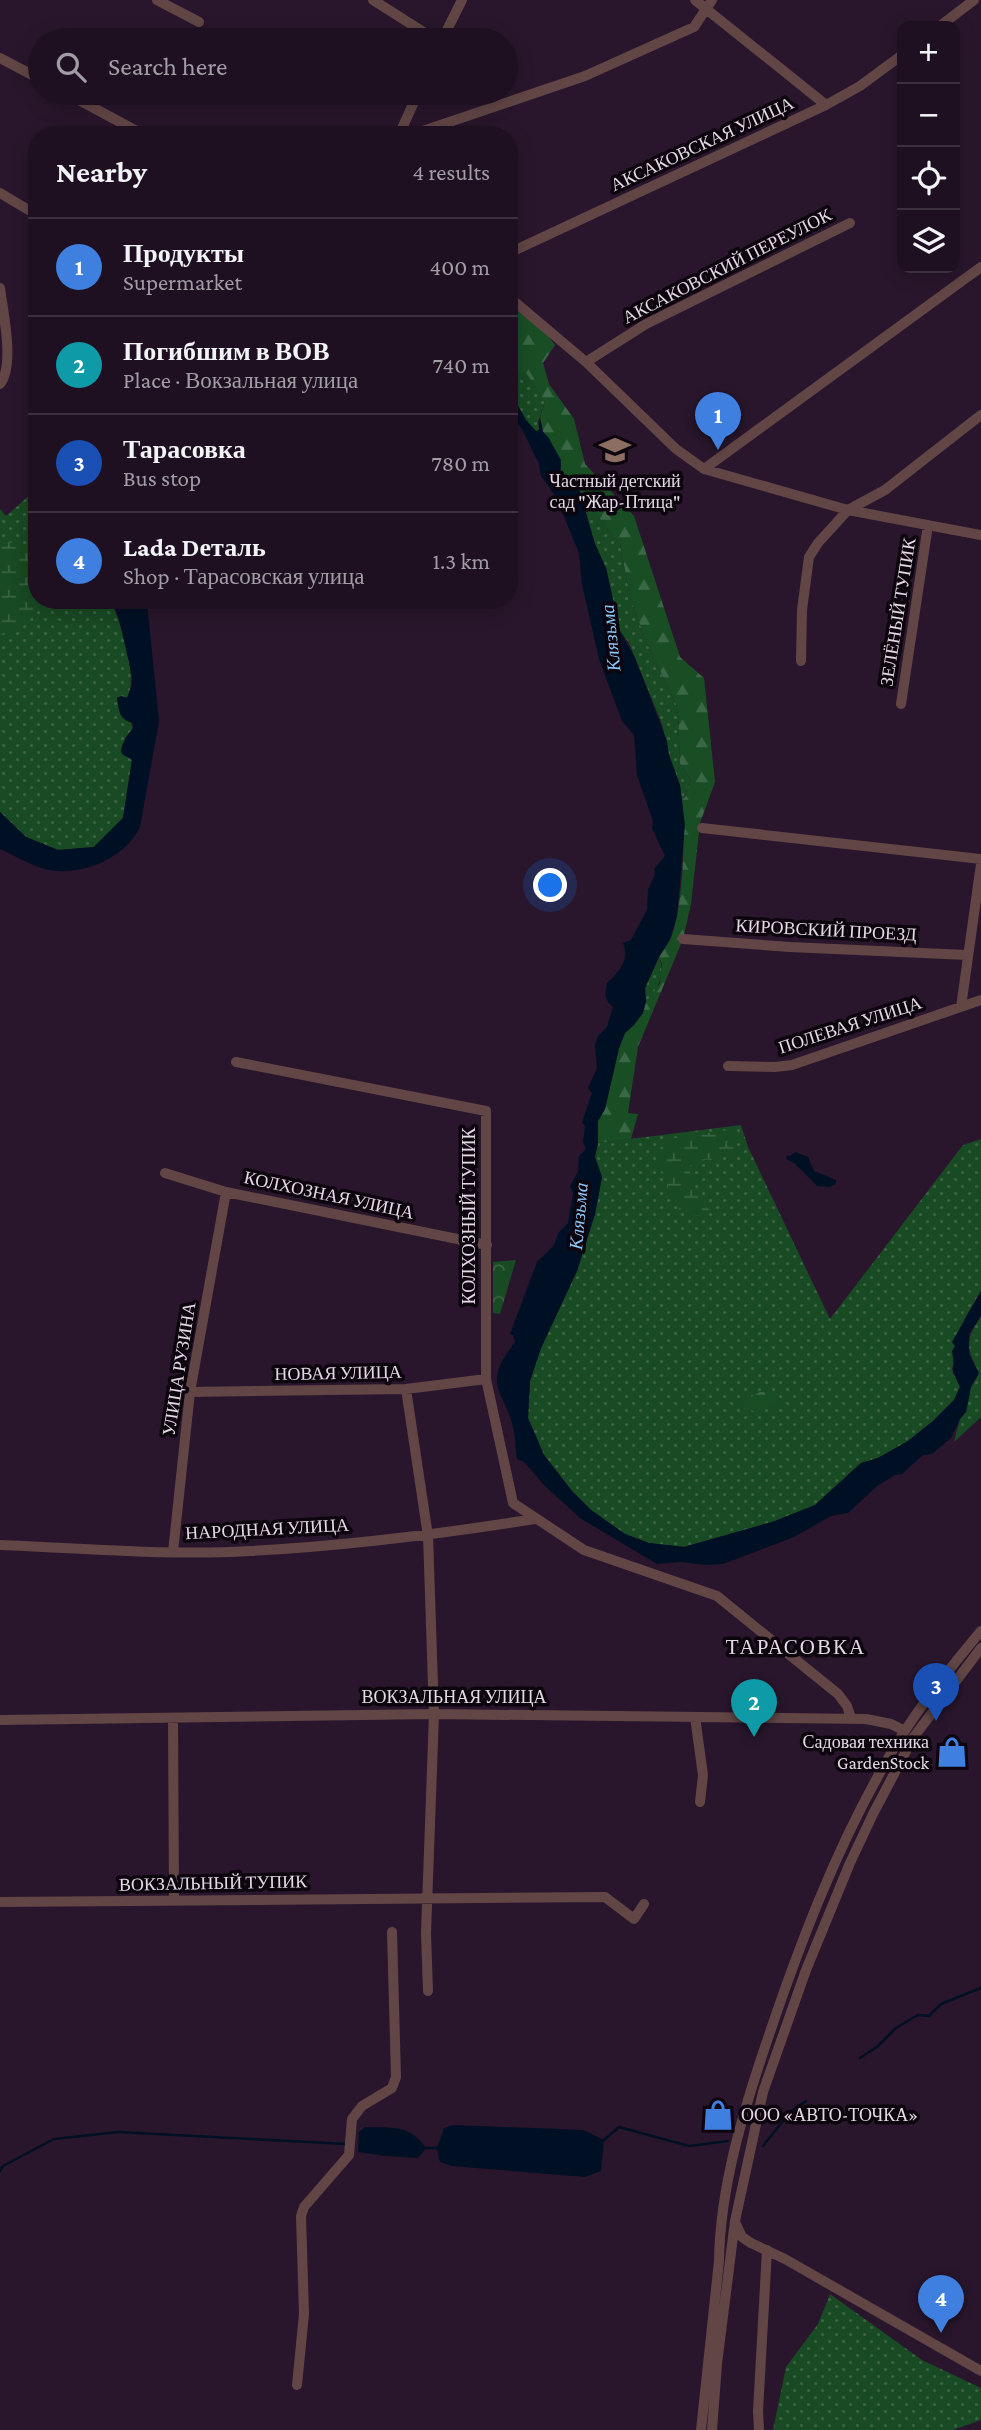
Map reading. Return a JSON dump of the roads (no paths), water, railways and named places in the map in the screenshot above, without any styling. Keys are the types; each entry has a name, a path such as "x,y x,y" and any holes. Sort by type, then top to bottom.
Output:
{"street":[{"path":"157,0 199,22"},
{"path":"373,0 417,28"},
{"path":"448,28 462,0"},
{"path":"695,0 709,5 826,105"},
{"path":"947,21 974,0"},
{"path":"518,99 585,76 695,27 709,5"},
{"path":"0,58 28,73"},
{"name":"АКСАКОВСКАЯ УЛИЦА","path":"518,249 826,105 860,86 897,59"},
{"path":"88,105 127,126"},
{"path":"403,126 413,105"},
{"path":"438,126 499,105"},
{"path":"0,193 28,210"},
{"name":"АКСАКОВСКИЙ ПЕРЕУЛОК","path":"586,362 646,324 850,223"},
{"path":"704,469 981,267"},
{"path":"0,288 2,330 7,359 5,378 0,384"},
{"path":"518,305 586,362 676,449 704,469 848,510 981,535"},
{"path":"801,661 802,610 809,556 848,510 885,490 981,415"},
{"name":"ЗЕЛЁНЫЙ ТУПИК","path":"901,704 928,525"},
{"path":"702,828 981,862 961,1007"},
{"name":"КИРОВСКИЙ ПРОЕЗД","path":"683,939 967,955"},
{"name":"ПОЛЕВАЯ УЛИЦА","path":"728,1066 792,1065 981,1000"},
{"name":"КОЛХОЗНЫЙ ТУПИК","path":"236,1062 486,1111 486,1379 513,1503 584,1550 717,1596 838,1694 847,1706 851,1718"},
{"name":"КОЛХОЗНАЯ УЛИЦА","path":"165,1174 226,1192 487,1245"},
{"name":"УЛИЦА РУЗИНА","path":"173,1552 190,1392 226,1192"},
{"name":"НОВАЯ УЛИЦА","path":"190,1392 406,1390 486,1379"},
{"path":"406,1390 428,1536 434,1714 427,1897 428,1992"},
{"name":"НАРОДНАЯ УЛИЦА","path":"0,1545 173,1552 248,1551 428,1536 535,1519"},
{"path":"701,2430 719,2261 719,2235 726,2192 750,2090 792,1966 866,1798 905,1731 981,1631"},
{"path":"712,2430 717,2364 735,2221 764,2092 806,1970 850,1863 894,1772 913,1738 981,1648"},
{"name":"ВОКЗАЛЬНАЯ УЛИЦА","path":"0,1720 434,1714 851,1718 879,1721 905,1731"},
{"path":"695,1717 703,1776 700,1802"},
{"path":"173,1718 174,1901"},
{"name":"ВОКЗАЛЬНЫЙ ТУПИК","path":"0,1902 605,1897 634,1919 644,1904"},
{"path":"296,2385 304,2314 301,2217 304,2207 349,2155 352,2119 362,2106 392,2088 396,2077 392,1932"},
{"path":"735,2221 743,2237 761,2248 889,2317 981,2371"},
{"path":"731,2260 742,2249 761,2248"},
{"path":"759,2430 761,2248"}],"water":[{"name":"Клязьма","path":"518,406 536,431 539,430 540,418 543,432 561,460 560,477 572,486 578,486 595,544 606,568 620,631 635,658 667,741 680,785 685,825 677,916 670,939 645,988 646,1002 643,1013 625,1033 619,1048 605,1109 598,1121 595,1157 602,1177 595,1214 577,1271 541,1348 530,1381 528,1418 544,1455 572,1491 591,1510 625,1534 649,1543 684,1547 775,1521 815,1505 861,1463 878,1458 908,1441 954,1400 960,1387 953,1372 952,1351 955,1346 952,1342 981,1291 981,1316 969,1334 969,1354 979,1373 971,1387 966,1412 951,1438 932,1454 923,1455 902,1474 895,1475 877,1486 848,1513 831,1516 794,1537 723,1564 657,1564 580,1518 544,1485 524,1462 517,1459 515,1435 498,1388 499,1369 515,1342 510,1334 537,1262 554,1245 559,1232 568,1223 573,1193 570,1186 578,1172 579,1156 586,1149 583,1142 585,1126 582,1122 592,1093 588,1088 597,1068 595,1046 598,1036 607,1027 613,1007 606,996 607,983 622,965 625,955 623,943 631,940 647,910 648,890 655,874 654,869 665,856 652,828 653,821 637,775 634,735 622,721 599,659 582,584 579,553 556,497 541,476 539,464 518,424"},
{"path":"115,609 148,609 159,721 140,827 123,849 98,864 69,871 41,868 0,849 0,812 26,837 58,850 94,847 123,818 132,760 122,754 121,748 133,728 133,723 122,717 117,698 127,698 132,685"},
{"path":"795,1152 808,1157 814,1171 836,1180 836,1184 830,1187 817,1186 794,1163 786,1159 787,1155"},
{"path":"454,2125 583,2130 604,2140 601,2171 585,2177 452,2166 440,2162 437,2148 444,2128"},
{"path":"365,2127 406,2131 420,2140 426,2148 418,2158 358,2152 359,2132"}],"waterway":[{"path":"860,2058 877,2047 896,2028 918,2015 929,2016 941,2004 981,1988"},
{"path":"763,2146 790,2112 806,2101"},
{"path":"604,2140 619,2127 689,2146 728,2141"},
{"path":"0,2171 3,2166 54,2139 118,2132 347,2144"},
{"path":"424,2148 437,2148"}],"place":[{"name":"Частный детский сад \"Жар-Птица\"","path":"615,450"},
{"name":"Продукты","path":"718,450"},
{"name":"Тарасовка","path":"936,1721"},
{"name":"Погибшим в ВОВ","path":"754,1737"},
{"name":"Садовая техника GardenStock","path":"952,1752"},
{"name":"ООО «АВТО-ТОЧКА»","path":"718,2115"},
{"name":"Lada Dеталь","path":"941,2333"}],"district":[{"name":"ТАРАСОВКА","path":"796,1647"}]}
